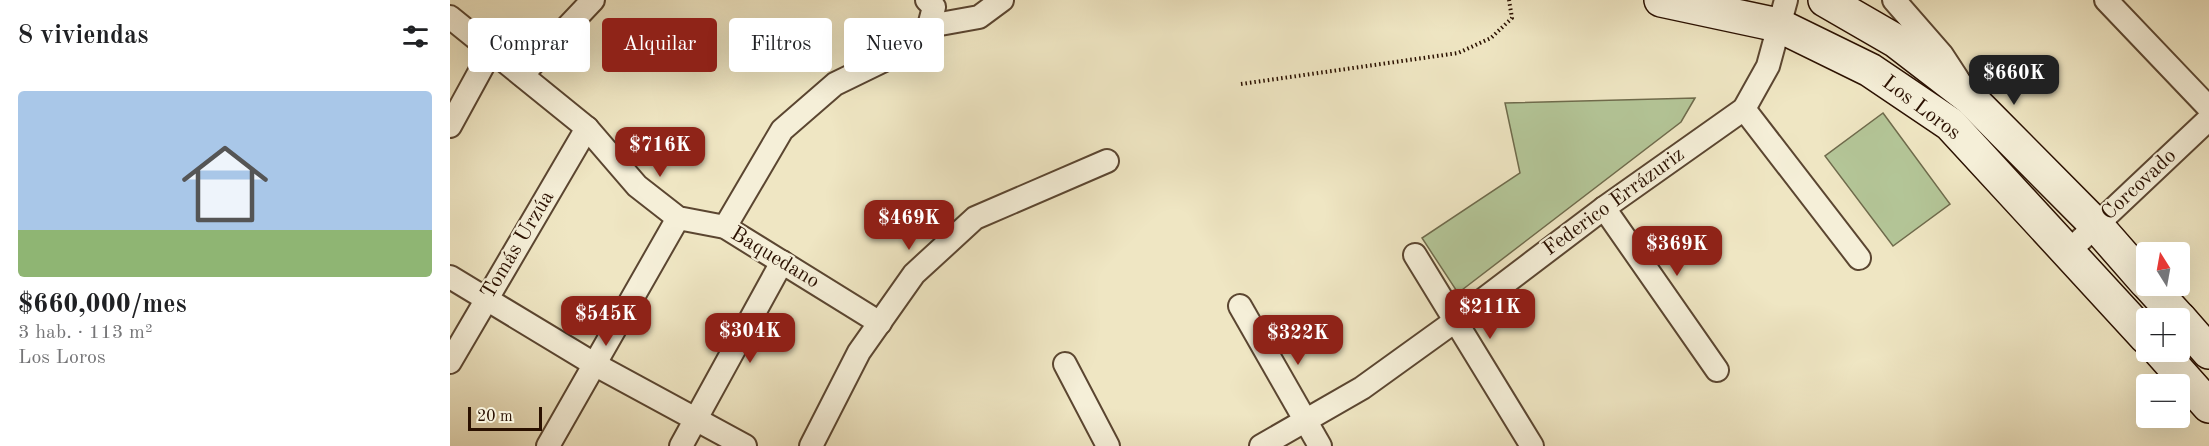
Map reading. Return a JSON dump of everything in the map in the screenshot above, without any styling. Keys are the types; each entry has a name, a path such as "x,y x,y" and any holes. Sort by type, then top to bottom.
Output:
{"main road":[{"name":"Los Loros","path":"1661,0 1782,13 1950,124 2069,250 2136,326"},
{"name":"Los Loros","path":"1825,0 1896,40 1970,98 2096,225 2136,270"},
{"name":"Los Loros","path":"2159,296 2170,308"},
{"name":"Los Loros","path":"2190,330 2209,352"},
{"path":"2170,362 2209,406"}],"street":[{"path":"522,75 593,0"},
{"path":"927,0 934,7 932,18"},
{"path":"944,23 979,17 1002,0"},
{"path":"1894,0 1942,55 1970,98"},
{"path":"2106,0 2209,108"},
{"name":"Federico Errázuriz","path":"1261,446 1362,388 1604,208 1744,109 1768,66 1782,13"},
{"name":"Baquedano","path":"450,17 468,32"},
{"path":"450,126 480,72"},
{"name":"Baquedano","path":"518,72 587,128 637,186 678,218 724,227 880,323"},
{"path":"724,227 782,130 835,84 860,72"},
{"path":"1744,109 1859,258"},
{"name":"Corcovado","path":"2069,250 2209,119"},
{"name":"Tomás Urzúa","path":"450,362 587,128"},
{"path":"811,446 859,352 914,274 975,218 1107,161"},
{"path":"1604,208 1717,370"},
{"path":"548,446 678,218"},
{"path":"1415,255 1532,446"},
{"path":"681,446 782,262"},
{"path":"450,277 594,364 745,446"},
{"path":"1240,306 1320,446"},
{"path":"1065,364 1108,446"}],"path":[{"path":"1241,84 1458,53 1491,38 1512,18 1509,0"}],"green space":[{"path":"1695,98 1681,122 1458,293 1422,238 1520,173 1505,103"},
{"path":"1883,113 1950,204 1893,246 1825,156"}]}
